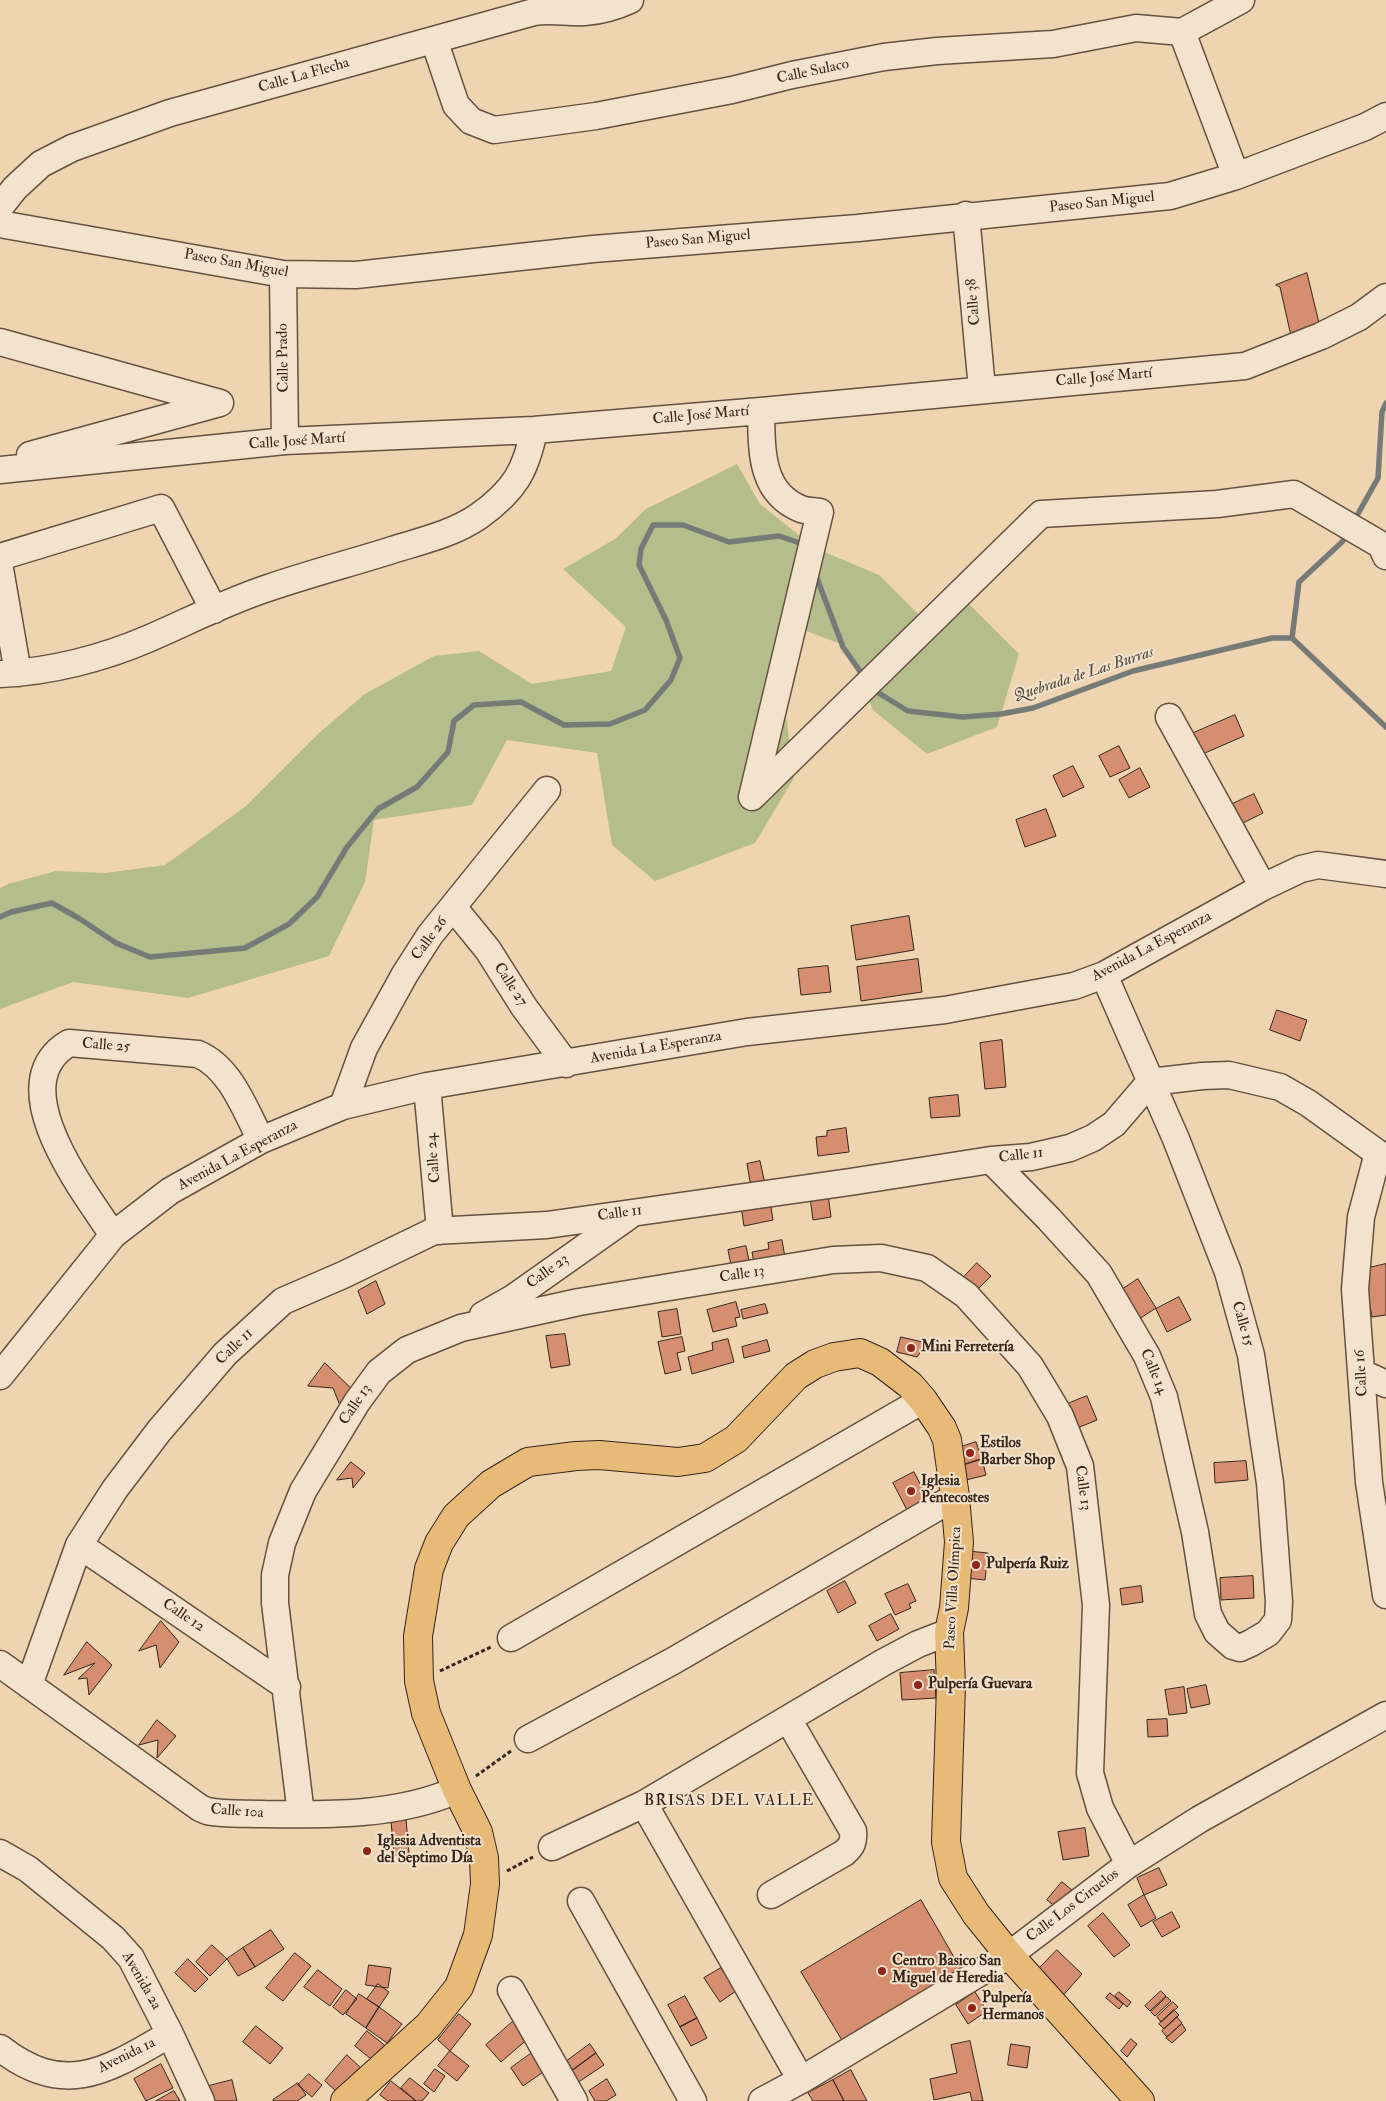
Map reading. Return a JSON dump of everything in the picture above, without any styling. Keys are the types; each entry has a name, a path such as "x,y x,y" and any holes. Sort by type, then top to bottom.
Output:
{"main road":[{"name":"Paseo Villa Olímpica","path":"345,2101 428,2026 459,1987 478,1935 485,1884 484,1858 478,1832 457,1790 426,1713 419,1681 418,1636 429,1569 439,1543 456,1516 491,1484 528,1462 599,1455 678,1462 705,1458 736,1439 796,1376 814,1364 834,1357 860,1353 870,1356 910,1385 924,1400 942,1428 947,1440 959,1542 954,1608 949,1632 951,1685 946,1842 954,1878 960,1890 1008,1955 1140,2101"}],"street":[{"name":"Calle La Flecha","path":"0,207 15,188 41,164 72,148 170,113 534,12 552,9 585,12 606,8 630,0"},
{"path":"1236,176 1182,32 1241,0"},
{"name":"Calle Sulaco","path":"434,40 456,105 471,121 494,130 596,116 884,58 938,51 1053,44 1136,28 1182,32"},
{"name":"Paseo San Miguel","path":"0,224 283,274 356,275 593,249 858,228 966,215 1170,196 1236,176 1365,127 1386,116"},
{"name":"Calle 38","path":"966,215 982,389"},
{"name":"Calle Prado","path":"283,274 285,441"},
{"name":"Calle José Martí","path":"0,470 285,441 534,430 1245,366 1321,336 1359,316 1386,298"},
{"path":"0,342 220,403 0,463"},
{"path":"761,411 763,456 769,479 780,494 801,509 820,512 752,797 1041,514 1217,504 1294,494 1383,551"},
{"path":"0,569 9,674 71,664 150,638 266,588 439,536 477,517 502,498 517,479 529,456 534,430"},
{"path":"0,557 161,508 214,610"},
{"path":"1168,717 1263,887"},
{"name":"Calle 26","path":"343,1106 364,1048 396,990 430,935 547,790"},
{"name":"Avenida La Esperanza","path":"0,1376 113,1234 170,1192 261,1140 343,1106 427,1086 747,1032 945,1010 1074,986 1104,975 1263,887 1301,869 1318,865 1386,874"},
{"name":"Calle 27","path":"453,907 488,950 524,1007 566,1064"},
{"name":"Calle 15","path":"1104,975 1176,1139 1228,1272 1251,1355 1270,1483 1279,1602 1278,1620 1268,1633 1240,1648 1233,1646 1217,1632"},
{"name":"Calle 25","path":"113,1234 64,1166 50,1137 44,1119 40,1102 40,1082 46,1061 56,1050 69,1043 198,1054 210,1059 233,1087 261,1140"},
{"path":"1150,1082 1229,1075 1280,1087 1308,1103 1382,1156"},
{"name":"Calle 11","path":"29,1685 79,1546 116,1489 158,1431 225,1354 283,1302 434,1231 546,1225 991,1160 1031,1157 1070,1148 1093,1138 1114,1124 1150,1082"},
{"name":"Calle 24","path":"427,1086 440,1231"},
{"name":"Calle 16","path":"1382,1156 1361,1217 1355,1289 1369,1482 1386,1595"},
{"name":"Calle 14","path":"991,1160 1049,1219 1099,1274 1147,1356 1164,1397 1195,1532 1208,1614 1217,1632"},
{"name":"Calle 23","path":"461,1328 513,1298 633,1212"},
{"name":"Calle 13","path":"301,1814 287,1687 275,1603 276,1575 282,1543 302,1491 356,1402 379,1372 407,1350 461,1328 578,1302 832,1260 881,1258 927,1268 966,1295 1030,1366 1060,1416 1080,1466 1096,1605 1090,1773 1100,1808 1129,1864"},
{"path":"1362,1372 1386,1384"},
{"path":"511,1638 924,1400"},
{"path":"528,1739 672,1661 955,1497"},
{"name":"Calle 12","path":"79,1546 287,1687"},
{"path":"552,1847 644,1804 884,1662 918,1644 949,1632"},
{"name":"Calle 10a","path":"0,1664 200,1808 214,1813 356,1813 434,1800 457,1790"},
{"name":"Calle Los Ciruelos","path":"762,2101 1008,1955 1129,1864 1200,1819 1386,1715"},
{"path":"771,1895 844,1853 851,1847 854,1840 853,1832 788,1719"},
{"path":"644,1804 800,2080"},
{"name":"Avenida 2a","path":"0,1853 28,1869 113,1938 131,1958 170,2034 201,2101"},
{"path":"581,1901 693,2101"},
{"path":"511,1990 574,2101"},
{"name":"Avenida 1a","path":"0,2048 16,2060 43,2073 71,2076 102,2071 170,2034"}],"path":[{"path":"419,1681 511,1638"},
{"path":"457,1790 528,1739"},
{"path":"485,1884 552,1847"}],"green space":[{"path":"737,464 760,504 815,548 879,575 921,617 967,602 1019,654 997,727 927,754 873,710 846,646 780,621 784,700 794,778 755,843 655,881 612,845 597,753 507,740 472,805 374,820 365,882 329,956 188,998 73,982 0,1009 0,888 8,884 56,871 106,873 165,865 246,806 319,733 365,694 434,656 479,651 532,684 611,671 626,627 563,569 615,539 646,509"}],"building":[{"path":"1307,273 1319,323 1291,336 1280,287 1276,285"},
{"path":"1235,715 1244,736 1198,756 1189,735"},
{"path":"1119,746 1130,768 1110,777 1099,756"},
{"path":"1073,766 1084,787 1063,797 1053,776"},
{"path":"1140,768 1150,787 1129,798 1119,780"},
{"path":"1254,794 1263,813 1237,826 1228,806"},
{"path":"1046,809 1056,836 1025,847 1016,820"},
{"path":"909,916 914,950 856,960 851,926"},
{"path":"918,959 922,992 861,1001 857,967"},
{"path":"828,966 831,992 801,995 798,969"},
{"path":"1277,1010 1307,1020 1300,1041 1270,1030"},
{"path":"1002,1040 1006,1087 985,1089 980,1043"},
{"path":"958,1095 960,1116 931,1118 929,1098"},
{"path":"846,1128 849,1152 818,1156 816,1137 827,1136 827,1131"},
{"path":"760,1161 765,1184 751,1187 747,1164"},
{"path":"828,1194 831,1217 813,1220 810,1197"},
{"path":"770,1201 773,1220 744,1226 741,1206"},
{"path":"782,1240 786,1263 755,1268 752,1252 769,1249 768,1243"},
{"path":"746,1246 751,1271 733,1275 728,1250"},
{"path":"977,1263 991,1276 977,1290 964,1277"},
{"path":"1386,1264 1386,1315 1372,1317 1370,1305 1363,1303 1364,1269"},
{"path":"1138,1279 1156,1308 1139,1319 1120,1291"},
{"path":"376,1281 385,1304 367,1314 358,1291"},
{"path":"1179,1297 1191,1320 1167,1332 1156,1309"},
{"path":"736,1302 740,1317 735,1318 737,1326 713,1332 707,1310"},
{"path":"765,1304 768,1313 743,1319 741,1310"},
{"path":"677,1309 681,1334 662,1337 658,1312"},
{"path":"565,1334 570,1365 551,1368 546,1336"},
{"path":"682,1337 685,1351 677,1353 681,1370 665,1374 658,1342"},
{"name":"Mini Ferretería","path":"901,1337 927,1343 917,1357 897,1352"},
{"path":"728,1339 734,1362 692,1374 688,1357 713,1350 712,1343"},
{"path":"767,1340 770,1351 744,1358 742,1347"},
{"path":"325,1363 358,1395 343,1413 333,1388 308,1386"},
{"path":"1087,1396 1097,1420 1070,1431 1060,1407"},
{"name":"Estilos Barber Shop","path":"976,1442 982,1459 963,1465 958,1448"},
{"path":"982,1459 986,1475 966,1480 963,1465"},
{"path":"1246,1461 1248,1480 1215,1483 1214,1463"},
{"path":"351,1462 365,1473 353,1488 352,1478 337,1480"},
{"name":"Iglesia Pentecostes","path":"914,1472 928,1499 907,1510 893,1483"},
{"name":"Pulpería Ruiz","path":"968,1551 988,1553 985,1580 965,1578"},
{"path":"1253,1576 1254,1598 1221,1600 1220,1578"},
{"path":"845,1581 856,1603 838,1613 827,1591"},
{"path":"908,1584 916,1601 909,1604 911,1608 895,1615 885,1594"},
{"path":"1141,1586 1143,1602 1122,1605 1120,1589"},
{"path":"891,1614 899,1629 877,1641 869,1626"},
{"path":"161,1621 179,1642 160,1668 156,1645 139,1651"},
{"path":"87,1642 112,1665 89,1695 87,1678 78,1679 95,1663 64,1675"},
{"name":"Pulpería Guevara","path":"934,1670 936,1698 902,1700 900,1673"},
{"path":"1206,1685 1210,1704 1191,1708 1187,1689"},
{"path":"1184,1687 1187,1713 1169,1715 1165,1690"},
{"path":"1167,1719 1168,1736 1148,1737 1147,1720"},
{"path":"157,1720 176,1736 157,1758 158,1740 139,1745"},
{"path":"406,1819 409,1853 394,1855 391,1821"},
{"path":"1085,1828 1089,1856 1063,1860 1058,1832"},
{"path":"1159,1868 1167,1885 1144,1895 1137,1878"},
{"path":"1062,1882 1077,1894 1062,1912 1047,1900"},
{"path":"1144,1895 1156,1918 1141,1927 1128,1905"},
{"name":"Centro Basico San Miguel de Heredia","path":"921,1900 962,1971 843,2042 801,1972"},
{"path":"1172,1912 1180,1927 1162,1937 1153,1922"},
{"path":"1103,1913 1130,1945 1114,1957 1088,1926"},
{"path":"271,1930 284,1949 255,1967 243,1948"},
{"path":"212,1945 227,1959 210,1976 196,1962"},
{"path":"243,1948 255,1967 238,1976 227,1959"},
{"path":"1057,1950 1082,1974 1059,2000 1033,1975"},
{"path":"295,1953 311,1966 283,2001 266,1988"},
{"path":"188,1959 208,1979 195,1992 175,1973"},
{"path":"369,1965 391,1968 388,1988 366,1985"},
{"path":"721,1968 736,1991 720,2002 704,1978"},
{"path":"318,1970 342,1989 330,2006 304,1987"},
{"path":"378,1984 389,1992 379,2007 367,1999"},
{"path":"346,1990 357,1999 343,2015 333,2007"},
{"path":"1161,1991 1166,1996 1150,2011 1145,2006"},
{"name":"Pulpería Hermanos","path":"975,1992 987,2011 968,2024 956,2005"},
{"path":"1119,1992 1131,2002 1127,2007 1115,1996"},
{"path":"1110,1993 1123,2004 1119,2009 1106,1998"},
{"path":"359,1994 379,2007 366,2028 346,2014"},
{"path":"685,1996 697,2018 680,2027 668,2005"},
{"path":"1167,1997 1171,2001 1155,2016 1151,2012"},
{"path":"1173,2002 1178,2007 1161,2022 1157,2017"},
{"path":"379,2007 402,2024 387,2043 366,2028"},
{"path":"1174,2010 1179,2015 1164,2029 1159,2024"},
{"path":"459,2014 471,2024 450,2051 438,2040"},
{"path":"1177,2017 1182,2023 1167,2037 1162,2031"},
{"path":"697,2018 707,2038 691,2046 680,2027"},
{"path":"516,2019 531,2036 501,2062 486,2045"},
{"path":"1182,2024 1186,2030 1172,2043 1166,2038"},
{"path":"256,2026 283,2048 270,2064 243,2042"},
{"path":"367,2031 388,2048 376,2063 355,2046"},
{"path":"1131,2039 1137,2044 1127,2057 1121,2051"},
{"path":"970,2041 983,2101 972,2101 970,2092 934,2100 930,2079 957,2073 951,2045"},
{"path":"590,2044 596,2053 566,2075 560,2066"},
{"path":"1011,2044 1030,2047 1027,2068 1008,2065"},
{"path":"536,2050 549,2068 523,2086 511,2068"},
{"path":"450,2051 469,2066 457,2081 438,2066"},
{"path":"596,2053 604,2065 571,2087 566,2075"},
{"path":"347,2055 362,2069 340,2095 325,2081"},
{"path":"161,2064 173,2088 146,2101 134,2079"},
{"path":"435,2069 445,2076 434,2092 424,2084"},
{"path":"851,2070 867,2101 844,2101 833,2080"},
{"path":"309,2074 322,2085 312,2097 298,2085"},
{"path":"410,2078 429,2093 422,2101 416,2101 401,2088"},
{"path":"607,2079 616,2095 606,2101 595,2101 589,2091"},
{"path":"232,2080 237,2101 212,2101 209,2086"},
{"path":"833,2080 844,2101 813,2101 808,2093"},
{"path":"391,2081 416,2101 388,2101 380,2095"},
{"path":"298,2083 306,2095 297,2101 273,2100"},
{"path":"174,2091 180,2101 156,2101"}],"waterway":[{"path":"1354,521 1378,478 1382,412 1386,403"},
{"name":"Quebrada de Las Burras","path":"0,917 11,912 52,903 116,943 150,957 245,948 289,924 317,897 347,847 378,809 417,787 448,752 454,721 474,705 521,702 564,725 610,724 645,710 671,680 680,658 666,620 639,565 641,549 653,525 683,525 729,542 779,536 806,545"},
{"path":"1292,638 1299,582 1342,542 1347,534"},
{"name":"Quebrada de Las Burras","path":"815,573 843,647 864,677"},
{"name":"Quebrada de Las Burras","path":"872,689 908,711 963,717 1001,714 1033,708 1133,671 1272,638 1292,638 1386,727"}],"place":[{"name":"Mini Ferretería","path":"911,1348"},
{"name":"Estilos Barber Shop","path":"970,1453"},
{"name":"Iglesia Pentecostes","path":"911,1491"},
{"name":"Pulpería Ruiz","path":"976,1565"},
{"name":"Pulpería Guevara","path":"918,1685"},
{"name":"Iglesia Adventista del Septimo Día","path":"367,1851"},
{"name":"Centro Basico San Miguel de Heredia","path":"882,1971"},
{"name":"Pulpería Hermanos","path":"972,2008"}],"district":[{"name":"BRISAS DEL VALLE","path":"729,1802"}]}
